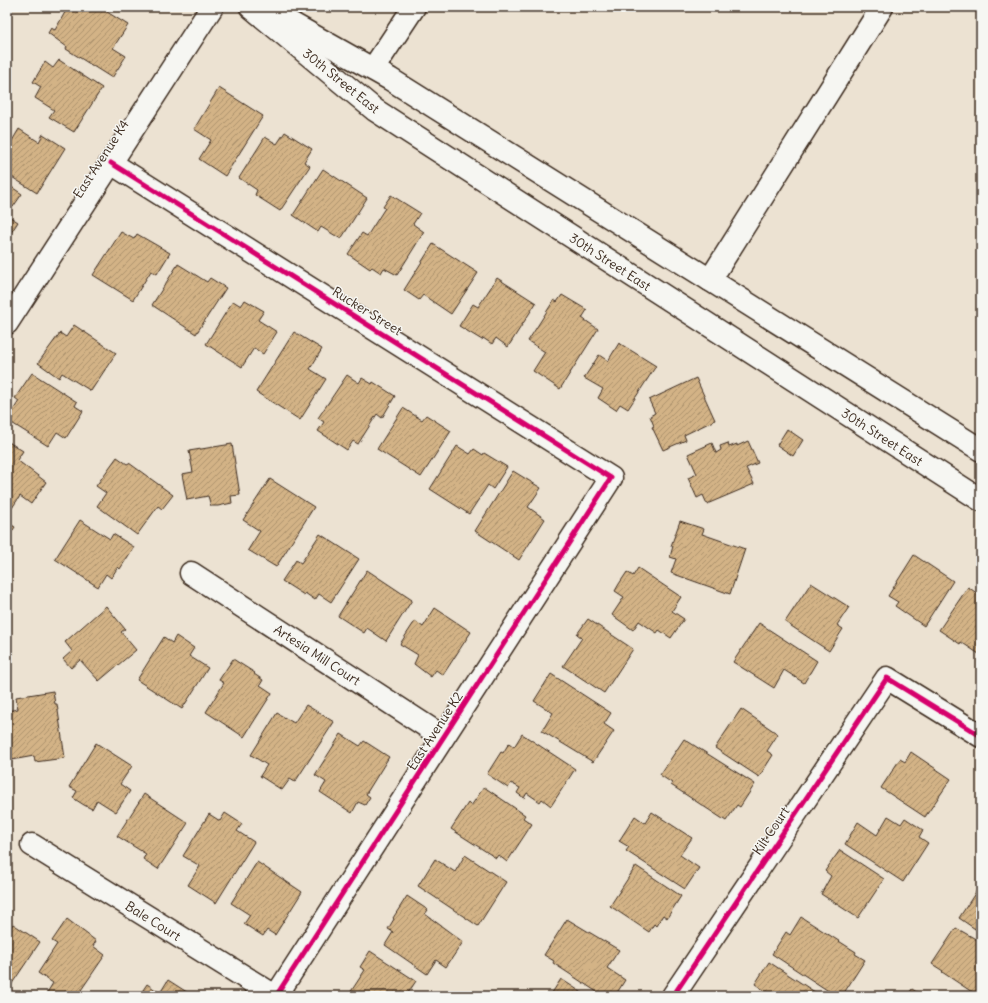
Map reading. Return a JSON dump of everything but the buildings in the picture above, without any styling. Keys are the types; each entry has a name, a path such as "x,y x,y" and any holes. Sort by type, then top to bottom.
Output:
{"street":[{"name":"East Avenue K4","path":"7,323 212,7"},
{"name":"30th Street East","path":"250,7 375,110 981,500"},
{"name":"30th Street East","path":"263,7 373,69 981,450"},
{"path":"373,69 414,7"},
{"path":"710,280 882,7"},
{"name":"Rucker Street","path":"111,163 611,478"},
{"name":"East Avenue K2","path":"276,996 611,478"},
{"name":"Artesia Mill Court","path":"191,573 444,737"},
{"name":"Kilt Court","path":"673,996 887,678 981,736"},
{"name":"Bale Court","path":"32,845 276,996"}],"cycle path":[{"path":"111,163 611,478 276,996"},
{"path":"673,996 887,678 981,736"}]}
